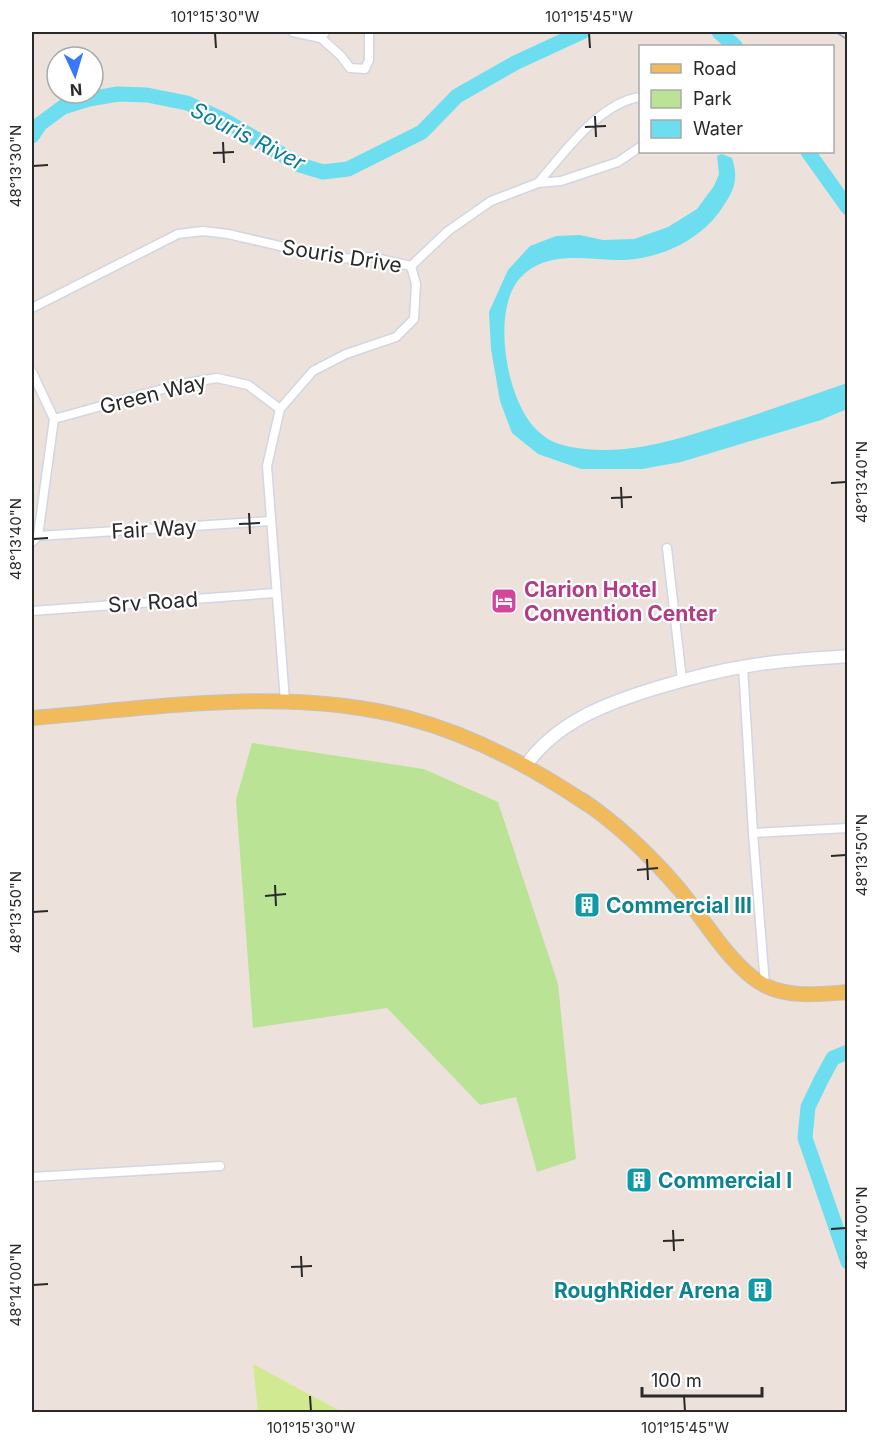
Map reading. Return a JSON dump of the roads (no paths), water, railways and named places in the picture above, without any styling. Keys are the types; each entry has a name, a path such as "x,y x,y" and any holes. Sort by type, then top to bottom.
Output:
{"main road":[{"path":"32,718 210,704 285,701 361,708 443,729 526,765 587,804"},
{"path":"570,792 624,832 658,864 741,967 765,985 793,993 848,992"}],"street":[{"path":"293,32 323,35 350,68 364,69 369,60 369,32"},
{"path":"538,183 574,142 605,112 622,102 639,97"},
{"path":"411,266 448,231 491,201 538,183 561,181 594,171 618,162 639,148"},
{"name":"Souris Drive","path":"32,308 177,234 203,231 228,234 336,259 371,257 411,266 416,284 414,319 396,337 346,354 313,371 280,409 267,466 285,701"},
{"path":"32,372 54,419 35,539"},
{"name":"Green Way","path":"54,419 181,384 217,378 248,385 280,409"},
{"name":"Fair Way","path":"35,539 271,521"},
{"path":"668,548 682,681"},
{"name":"Srv Road","path":"32,611 275,593"},
{"path":"526,765 536,752 579,718 622,698 743,666 848,656"},
{"path":"743,666 765,985"},
{"path":"753,833 848,828"},
{"path":"32,1177 220,1166"}],"water":[{"path":"722,154 732,158 735,179 732,190 714,219 692,238 667,251 639,258 625,260 557,259 532,268 521,277 512,292 506,311 504,333 511,379 527,419 539,432 560,444 603,450 638,447 672,440 847,383 847,409 821,420 681,462 642,469 581,469 538,454 512,433 500,401 491,349 489,312 508,270 530,246 556,236 580,235 603,240 634,239 668,227 697,209 714,186 719,174 717,156"}],"waterway":[{"name":"Souris River","path":"32,136 40,124 63,107 89,99 118,94 147,95 187,103 224,120 300,165 323,172 348,169 422,132 457,96 515,63 582,32"},
{"name":"Souris River","path":"719,32 734,45"},
{"name":"Souris River","path":"809,153 848,208"},
{"path":"848,1052 833,1058 821,1080 808,1107 805,1138 848,1262"}],"railway":[{"path":"836,32 848,40"}],"place":[{"name":"Clarion Hotel Convention Center","path":"504,601"},
{"name":"Commercial III","path":"587,905"},
{"name":"Commercial I","path":"639,1180"},
{"name":"RoughRider Arena","path":"760,1290"}]}
